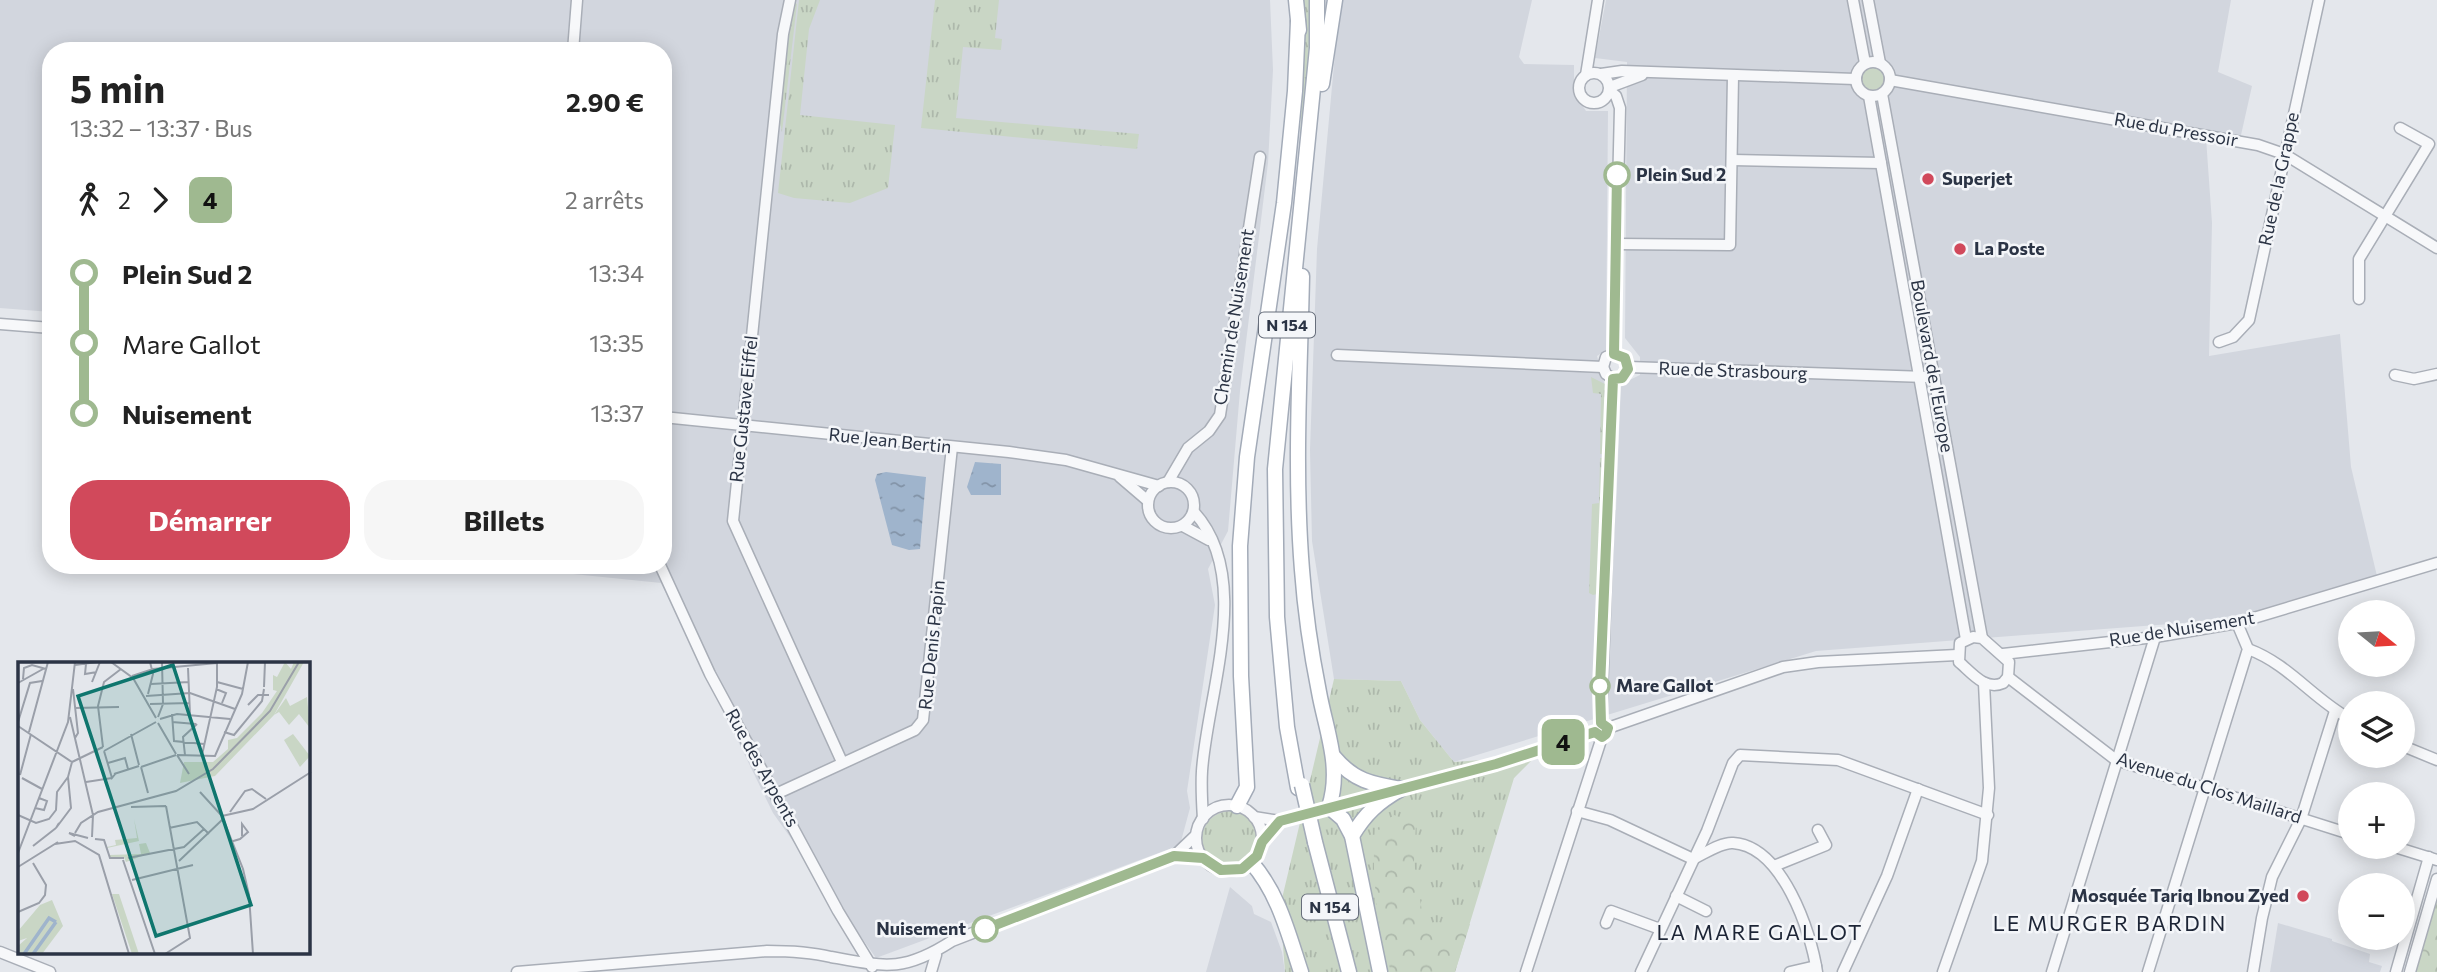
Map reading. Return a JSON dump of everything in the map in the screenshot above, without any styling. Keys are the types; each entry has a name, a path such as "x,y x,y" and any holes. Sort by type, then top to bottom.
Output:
{"main road":[{"path":"1277,617 1271,583 1269,472 1301,87 1296,0"},
{"name":"N 154","path":"1317,0 1317,48 1277,425 1277,617 1287,727 1344,972"},
{"name":"N 154","path":"1300,786 1284,632 1281,502 1288,386 1324,67 1325,0"},
{"path":"1324,67 1335,0"},
{"path":"1237,806 1247,787 1241,676 1240,546 1247,457 1284,203 1295,91 1298,21"},
{"path":"1302,276 1297,389 1297,500 1309,636 1334,758 1336,785 1329,807 1343,819 1352,836 1380,972"},
{"path":"1334,758 1350,775 1364,783 1401,789"},
{"path":"1352,836 1364,816 1376,804 1401,789"},
{"name":"N 154","path":"1312,842 1349,972"},
{"path":"1251,863 1268,883 1280,907 1301,972"}],"street":[{"path":"574,42 577,0"},
{"name":"Rue Gustave Eiffel","path":"781,0 782,34"},
{"name":"Rue Gustave Eiffel","path":"790,0 782,34 733,521 842,762"},
{"path":"1598,0 1590,61 1594,74 1608,93 1618,119 1614,354"},
{"path":"1853,0 1865,63"},
{"path":"1868,0 1880,63 1888,70 1890,80 1882,93 1869,96"},
{"name":"Rue de la Grappe","path":"2219,342 2233,337 2249,320 2319,0"},
{"path":"1644,74 1608,93 1594,104 1582,97 1580,82 1594,74 1622,71 1644,74 1855,79 1858,70 1865,63 1880,63"},
{"path":"1616,244 1730,245 1733,76"},
{"name":"Boulevard de l'Europe","path":"1855,79 1859,89 1869,96 1966,639"},
{"name":"Rue du Pressoir","path":"1890,80 2232,139 2284,154 2437,248"},
{"name":"Boulevard de l'Europe","path":"1882,93 1982,638"},
{"path":"2359,299 2359,259 2429,144 2400,128"},
{"name":"Chemin de Nuisement","path":"1164,484 1181,464 1188,448 1209,431 1220,415 1260,157"},
{"path":"1732,160 1881,163"},
{"path":"0,324 42,327"},
{"path":"1614,354 1625,358 1628,367 1625,376 1613,379 1605,374 1603,367 1605,359 1614,354"},
{"path":"1337,355 1603,367"},
{"name":"Rue de Strasbourg","path":"1628,367 1919,378 1934,376"},
{"path":"2395,375 2414,379 2437,374"},
{"path":"1527,972 1601,730 1613,379"},
{"name":"Rue Jean Bertin","path":"672,418 1066,460 1164,484"},
{"name":"Rue Denis Papin","path":"776,794 915,730 923,720 952,447"},
{"path":"517,972 645,967 791,951 833,957 874,969 907,971 936,955 952,941 1174,856 1196,835 1203,819 1202,768 1222,624 1224,585 1211,542 1194,512 1194,499 1182,484 1181,464"},
{"name":"Rue Jean Bertin","path":"1115,473 1148,501"},
{"path":"1182,484 1164,484 1148,501 1150,514 1158,524 1170,528 1183,526 1211,542"},
{"path":"1183,526 1194,512"},
{"name":"Rue de Nuisement","path":"2003,654 2154,637 2237,623 2437,563"},
{"name":"Rue des Arpents","path":"664,574 710,674 838,911 874,969"},
{"path":"2237,623 2248,649 2291,672 2338,712"},
{"path":"2052,972 2154,637"},
{"path":"1982,638 2009,662 2008,677 1997,686 1984,683 1959,662 1957,655 1960,643 1966,639 1982,638"},
{"path":"2148,972 2248,649"},
{"path":"1203,819 1221,807 1237,806 1254,817 1280,821 1496,764 1783,667 1818,662 1957,655"},
{"name":"Avenue du Clos Maillard","path":"2008,677 2116,760 2338,830"},
{"path":"1943,972 1982,862 1988,815 1989,744 1984,683"},
{"path":"2253,972 2272,877 2301,819 2335,710"},
{"path":"2415,752 2437,760"},
{"path":"1641,972 1733,763 1744,754 1838,761 1988,815"},
{"path":"1843,972 1887,876 1918,789"},
{"path":"1202,790 1221,807"},
{"path":"1577,811 1610,820 1693,859"},
{"path":"1254,817 1262,842"},
{"path":"1196,835 1203,858 1210,866 1232,871 1251,863 1262,842 1280,821"},
{"path":"1774,866 1826,845 1818,830"},
{"path":"1693,859 1729,842 1751,845 1774,866 1797,905 1813,947 1816,969 1790,972"},
{"path":"2396,972 2433,859 2415,853"},
{"path":"1174,856 1203,858"},
{"path":"2410,972 2437,879"},
{"path":"1676,896 1706,911"},
{"path":"1606,923 1611,911 1660,929"},
{"path":"0,952 50,972"},
{"path":"931,972 936,955"}],"shaded area":[{"path":"0,0 1270,0 1273,70 1268,163 1240,391 1228,531 1208,569 1215,605 1187,791 1190,808 1180,845 876,958 773,813 661,583 573,574 672,574 672,42 42,42 42,311 0,308"},
{"path":"1340,0 1532,0 1519,57 1524,64 1574,65 1574,93 1586,111 1608,111 1606,350 1597,356 1606,390 1603,510 1616,510 1621,384 1640,375 1640,357 1625,338 1627,62 1595,58 1606,0 2231,0 2218,72 2252,86 2239,144 2206,138 2212,223 2209,356 2340,334 2351,467 2377,576 2260,611 2196,622 1816,651 1454,762 1420,720 1401,681 1334,679 1312,541 1310,450 1317,249"},
{"path":"1230,887 1252,906 1254,914 1271,922 1282,952 1285,972 1206,972"},
{"path":"2278,923 2332,939 2338,943 2338,950 2358,950 2370,954 2369,962 2382,966 2380,972 2270,972"}],"green space":[{"path":"799,0 820,0 809,29 800,115 895,125 888,188 850,203 794,198 778,193"},
{"path":"935,0 999,0 995,38 1002,39 1001,50 963,47 956,118 1139,134 1137,149 921,128"},
{"path":"1299,0 1313,0 1299,162 1303,70"},
{"path":"793,1 797,4 782,132 779,119 787,27"},
{"path":"1873,64 1883,68 1887,78 1883,88 1873,92 1863,88 1859,78 1863,68"},
{"path":"1591,377 1605,384 1603,454 1600,454 1601,394 1593,393"},
{"path":"1600,458 1597,594 1593,595 1589,593 1592,504 1599,503"},
{"path":"1334,679 1401,681 1420,720 1454,762 1536,756 1514,778 1455,972 1285,972 1280,907"},
{"path":"1224,811 1236,811 1246,815 1254,823 1258,839 1254,855 1246,863 1236,867 1224,867 1214,863 1206,855 1202,845 1202,833 1206,823 1214,815"},
{"path":"1394,815 1416,823 1414,862 1424,924 1443,934 1461,922 1470,924 1455,972 1391,972 1377,902 1374,848 1375,830"},
{"path":"2437,878 2437,972 2410,972"}],"water":[{"path":"975,462 1001,464 1001,495 971,495 967,487"},
{"path":"886,472 926,477 920,549 909,550 892,545 875,480 877,474"}],"bus line":[{"name":"4","path":"985,929 1174,856 1203,858 1210,866 1221,870 1242,869 1257,856 1262,842 1280,821 1496,764 1595,732 1602,737 1606,734 1608,728 1601,723 1600,687 1613,379 1625,376 1628,369 1628,361 1622,355 1614,354 1617,175"}],"place":[{"name":"Plein Sud 2","path":"1617,175"},
{"name":"Superjet","path":"1928,179"},
{"name":"La Poste","path":"1960,249"},
{"name":"Mare Gallot","path":"1600,686"},
{"name":"Mosquée Tariq Ibnou Zyed","path":"2303,896"},
{"name":"Nuisement","path":"985,929"}],"district":[{"name":"LE MURGER BARDIN","path":"2110,924"},
{"name":"LA MARE GALLOT","path":"1760,933"}]}
